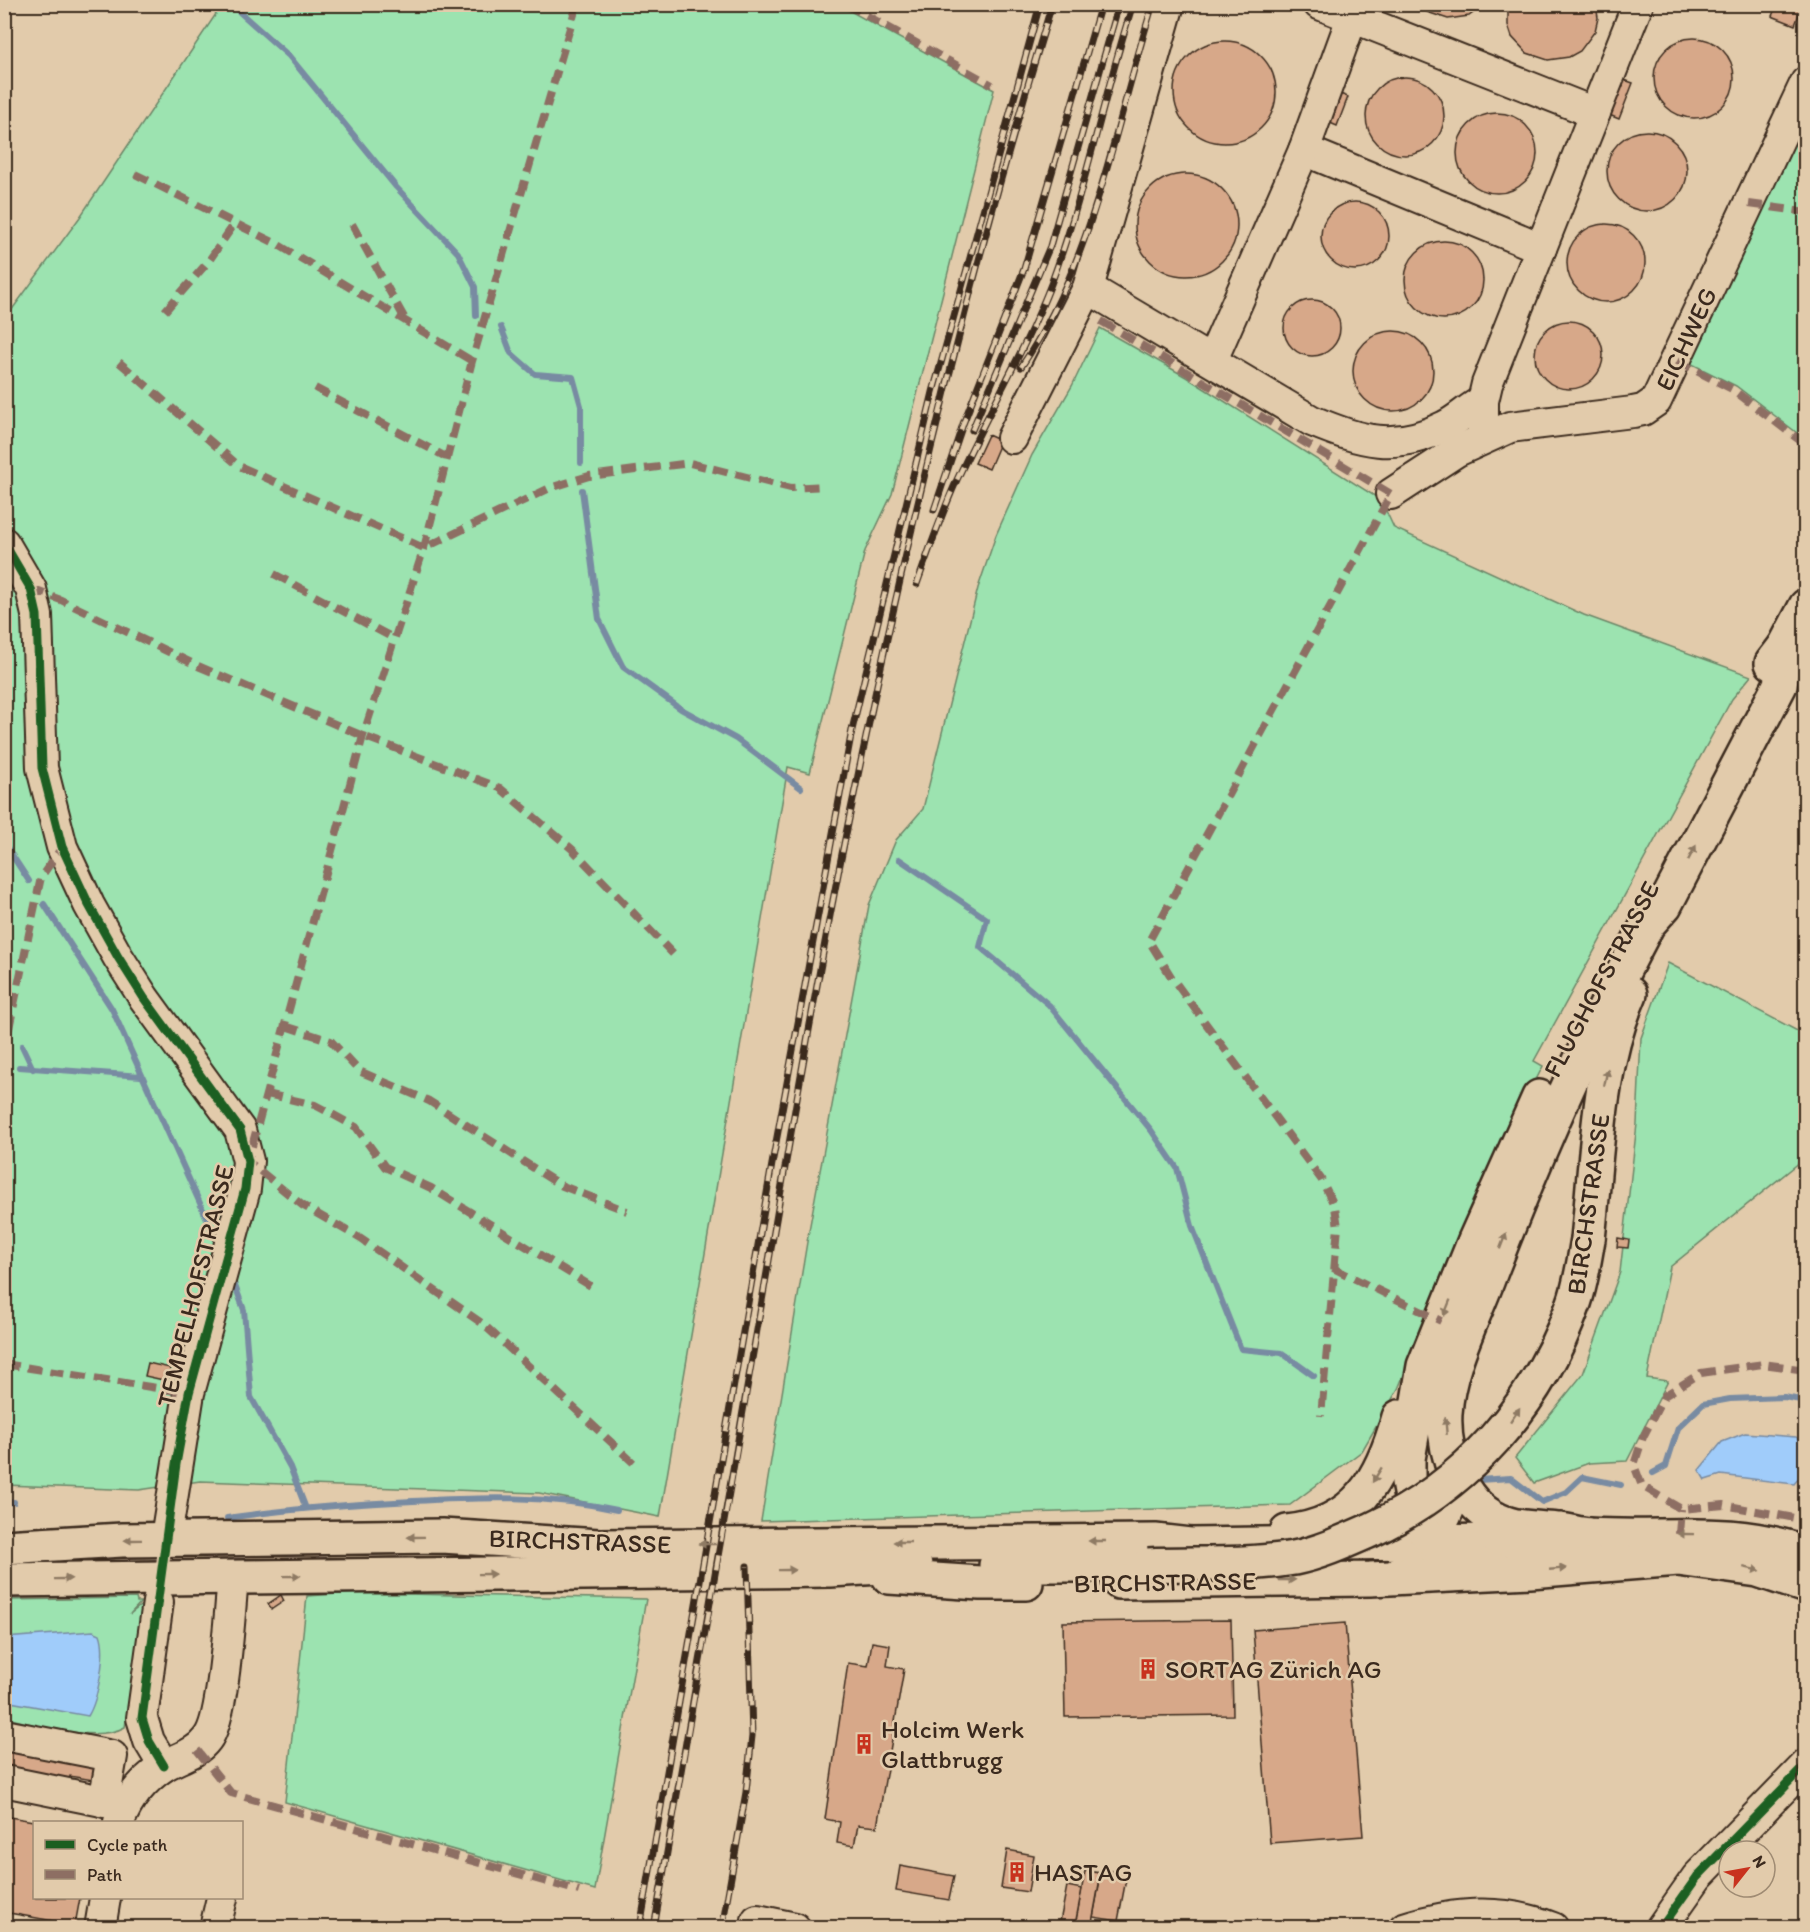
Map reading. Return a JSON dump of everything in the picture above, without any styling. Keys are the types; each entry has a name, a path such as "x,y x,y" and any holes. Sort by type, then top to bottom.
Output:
{"main road":[{"name":"FLUGHOFSTRASSE","path":"1424,1366 1519,1138 1555,1064 1744,710 1766,671 1785,646 1806,606"},
{"name":"BIRCHSTRASSE","path":"4,1547 104,1541 442,1536 599,1546 1295,1557 1341,1543 1390,1521 1437,1493 1476,1461 1503,1431 1541,1375 1574,1304 1588,1239 1604,1091 1612,1047 1622,1013 1659,930 1665,905 1780,685 1785,646"},
{"name":"BIRCHSTRASSE","path":"1665,905 1648,924 1574,1070 1527,1178 1453,1368 1445,1415 1449,1456 1469,1498 1483,1512 1499,1521 1588,1535 1726,1535 1806,1553"},
{"name":"BIRCHSTRASSE","path":"1151,1553 1191,1536 1291,1531 1328,1521 1345,1512 1367,1491 1380,1472 1391,1446 1410,1382 1424,1366"},
{"name":"BIRCHSTRASSE","path":"1424,1366 1412,1433 1408,1482 1417,1516 1433,1541 1456,1558 1500,1571"},
{"name":"BIRCHSTRASSE","path":"4,1580 830,1570 1151,1553 1190,1545 1565,1540 1588,1535"},
{"path":"233,1540 234,1576"},
{"name":"BIRCHSTRASSE","path":"830,1570 873,1576 980,1583 1392,1578 1500,1571 1530,1572 1678,1559 1758,1570 1806,1586"}],"street":[{"path":"1012,438 1088,288 1169,4"},
{"path":"1318,4 1354,11 1595,113"},
{"path":"1483,438 1483,401 1638,4"},
{"path":"1212,360 1304,150 1354,11"},
{"name":"EICHWEG","path":"1390,494 1457,451 1510,428 1643,410 1656,401 1806,82"},
{"path":"1304,150 1541,248"},
{"path":"1088,288 1312,421 1352,437 1384,443 1417,438 1447,426 1483,401"},
{"name":"TEMPELHOFSTRASSE","path":"4,543 31,589 38,615 42,768 63,847 89,905 124,965 240,1130 248,1161 245,1189 189,1393 168,1525"},
{"path":"1392,1578 1433,1541 1444,1525 1459,1480"},
{"path":"116,1810 142,1783 164,1766 197,1750 214,1728 234,1576"},
{"path":"158,1602 142,1718 149,1741 164,1766"},
{"path":"4,1723 88,1738 121,1742 149,1741"},
{"path":"4,1735 112,1756 116,1810"},
{"path":"1661,1928 1697,1877 1806,1766"},
{"path":"4,1781 116,1810"},
{"path":"99,1928 105,1899"},
{"path":"215,1928 222,1899"},
{"path":"1404,1928 1437,1918 1479,1912 1519,1917 1553,1928"},
{"path":"757,1920 795,1928"}],"green space":[{"path":"222,5 850,5 848,10 994,90 892,494 865,551 810,773 788,767 660,1517 539,1493 200,1481 139,1490 5,1485 5,319 80,217"},
{"path":"1805,103 1805,439 1736,386 1686,361"},
{"path":"1100,328 1186,377 1381,500 1394,528 1584,615 1751,676 1732,699 1534,1061 1543,1066 1477,1195 1398,1389 1362,1451 1290,1505 761,1521 808,1236 869,905 896,840 923,809 978,588 996,535 1032,455 1072,386"},
{"path":"1668,963 1805,1035 1805,1158 1670,1267 1647,1378 1668,1381 1627,1461 1589,1463 1534,1483 1515,1458 1583,1374 1620,1272 1637,1124 1641,1038"},
{"path":"354,1593 646,1599 595,1890 285,1802 307,1596"},
{"path":"136,1598 137,1602 141,1602 130,1614 144,1603 125,1727 113,1732 82,1733 5,1718 4,1600"}],"water":[{"path":"1745,1433 1796,1437 1804,1443 1805,1471 1794,1484 1721,1475 1705,1480 1699,1470 1722,1442"},
{"path":"93,1631 100,1634 102,1664 95,1699 88,1716 5,1701 5,1638"}],"building":[{"path":"1419,4 1485,4 1469,16 1448,19 1427,12"},
{"path":"1508,4 1596,4 1598,18 1595,31 1580,51 1569,57 1548,60 1527,53 1512,37 1508,25"},
{"path":"1777,4 1803,4 1795,25 1772,16"},
{"path":"1694,38 1709,41 1722,50 1731,63 1734,78 1731,93 1722,106 1709,115 1694,118 1679,115 1666,106 1657,93 1654,78 1657,63 1666,50 1679,41"},
{"path":"1225,41 1245,44 1254,49 1268,63 1273,72 1276,92 1273,112 1268,121 1254,135 1245,140 1225,143 1205,140 1196,135 1182,121 1177,112 1174,92 1177,72 1182,63 1196,49 1205,44"},
{"path":"1397,77 1413,77 1427,83 1438,94 1444,108 1444,124 1438,138 1427,149 1413,155 1397,155 1383,149 1372,138 1366,124 1366,108 1372,94 1383,83"},
{"path":"1616,77 1633,83 1619,119 1602,112"},
{"path":"1332,91 1348,97 1337,126 1321,119"},
{"path":"1497,113 1512,116 1525,125 1534,138 1537,153 1534,168 1525,181 1512,190 1497,193 1482,190 1469,181 1460,168 1457,153 1460,138 1469,125 1482,116"},
{"path":"1647,131 1662,134 1675,143 1684,156 1687,171 1684,186 1675,199 1662,208 1647,211 1632,208 1619,199 1610,186 1607,171 1610,156 1619,143 1632,134"},
{"path":"1186,174 1206,177 1215,182 1229,196 1234,205 1237,225 1234,245 1229,254 1215,268 1206,273 1186,276 1166,273 1157,268 1143,254 1138,245 1135,225 1138,205 1143,196 1157,182 1166,177"},
{"path":"1355,202 1368,205 1379,212 1386,223 1389,236 1386,249 1379,260 1368,267 1355,270 1342,267 1331,260 1324,249 1321,236 1324,223 1331,212 1342,205"},
{"path":"1598,224 1614,224 1628,230 1639,241 1645,255 1645,271 1639,285 1628,296 1614,302 1598,302 1584,296 1573,285 1567,271 1567,255 1573,241 1584,230"},
{"path":"1436,241 1452,241 1466,247 1477,258 1483,272 1483,288 1477,302 1466,313 1452,319 1436,319 1422,313 1411,302 1405,288 1405,272 1411,258 1422,247"},
{"path":"1306,300 1318,300 1332,308 1340,322 1338,339 1332,348 1318,356 1306,356 1289,344 1284,334 1284,322 1296,305"},
{"path":"1569,321 1582,324 1593,331 1600,342 1603,355 1600,368 1593,379 1582,386 1569,389 1556,386 1545,379 1538,368 1535,355 1538,342 1545,331 1556,324"},
{"path":"1393,331 1408,334 1421,343 1430,356 1433,371 1430,386 1421,399 1408,408 1393,411 1378,408 1365,399 1356,386 1353,371 1356,356 1365,343 1378,334"},
{"path":"988,435 1001,441 989,469 975,463"},
{"path":"1618,1238 1629,1240 1628,1248 1617,1247"},
{"path":"148,1363 170,1368 168,1381 145,1376"},
{"path":"281,1595 284,1601 272,1609 268,1604"},
{"name":"SORTAG Zürich AG","path":"1231,1620 1233,1715 1065,1717 1063,1622"},
{"path":"1345,1623 1363,1836 1270,1843 1253,1630"},
{"name":"Holcim Werk Glattbrugg","path":"872,1642 890,1645 887,1666 904,1669 877,1827 858,1825 854,1846 837,1843 840,1822 825,1819 848,1663 868,1666"},
{"path":"4,1738 97,1761 93,1780 70,1776 69,1783 4,1770"},
{"path":"4,1816 33,1821 33,1899 80,1899 75,1925 4,1912"},
{"name":"HASTAG","path":"1007,1850 1034,1855 1028,1892 1001,1888"},
{"path":"900,1866 954,1876 949,1900 896,1891"},
{"path":"1102,1869 1127,1874 1118,1921 1093,1917"},
{"path":"1085,1871 1101,1873 1091,1928 1075,1925"},
{"path":"1067,1886 1082,1889 1075,1925 1060,1922"}],"waterway":[{"path":"238,4 235,8 289,56 396,187 458,253 475,287 476,316"},
{"path":"501,327 511,353 535,374 573,377 581,406 581,463"},
{"path":"582,490 599,619 623,667 681,709 736,739 801,788"},
{"path":"4,843 29,881"},
{"path":"899,859 987,919 980,947 1049,1005 1151,1130 1177,1168 1192,1226 1241,1349 1282,1353 1314,1376"},
{"path":"44,904 112,1009 213,1232"},
{"path":"22,1046 33,1069"},
{"path":"19,1067 141,1076"},
{"path":"234,1283 244,1310 251,1397 290,1467 305,1506"},
{"path":"1653,1473 1666,1466 1678,1428 1703,1404 1730,1399 1784,1397 1806,1401"},
{"path":"1478,1480 1511,1478 1542,1502 1566,1492 1582,1477 1621,1485"},
{"path":"227,1518 343,1505 465,1499 516,1498 592,1505 617,1510"},
{"path":"4,1503 14,1502"}],"railway":[{"path":"640,1928 772,1164 852,730 933,392 1040,4"},
{"path":"654,1928 804,1057 855,790 897,592 944,395 995,199 1052,4"},
{"path":"934,510 963,424 1024,269 1101,4"},
{"path":"972,430 1050,246 1119,4"},
{"path":"917,584 955,483 1031,331 1051,284 1074,215 1133,4"},
{"path":"1021,367 1046,325 1085,237 1153,4"},
{"path":"722,1928 746,1792 752,1736 747,1566"}],"marked path":[{"path":"577,4 472,361 424,548 363,736 248,1161 302,1205 361,1239 483,1324 637,1466"},
{"path":"846,4 992,85"},
{"path":"135,174 277,244 472,361"},
{"path":"1749,204 1806,212"},
{"path":"165,311 208,262 235,223"},
{"path":"352,224 405,319"},
{"path":"1101,321 1391,494 1149,941 1172,978 1321,1179 1335,1207 1338,1227 1321,1416"},
{"path":"1677,361 1732,389 1806,445"},
{"path":"119,362 239,466 424,548 550,488 589,476 690,463 791,488 825,486"},
{"path":"315,388 446,457"},
{"path":"274,574 395,639"},
{"path":"31,589 61,600 198,666 363,736 500,788 572,849 673,954"},
{"path":"4,1052 41,877 62,847"},
{"path":"285,1026 331,1041 359,1071 429,1101 560,1185 627,1211"},
{"path":"267,1094 315,1105 356,1127 385,1167 431,1188 594,1288"},
{"path":"1333,1268 1441,1321"},
{"path":"4,1364 189,1393"},
{"path":"1806,1370 1763,1364 1701,1373 1664,1396 1643,1437 1634,1465 1642,1486 1681,1509 1724,1505 1806,1520"},
{"path":"1679,1534 1681,1509"},
{"path":"197,1750 231,1793 579,1891"}],"cycle path":[{"path":"4,543 31,589 37,615 42,768 62,847 89,905 118,957 144,998 240,1130 248,1161 245,1189 189,1393 176,1464 142,1718 149,1741 164,1766"},
{"path":"1661,1928 1697,1877 1806,1765"}],"place":[{"name":"SORTAG Zürich AG","path":"1148,1669"},
{"name":"Holcim Werk Glattbrugg","path":"864,1744"},
{"name":"HASTAG","path":"1017,1872"}]}
